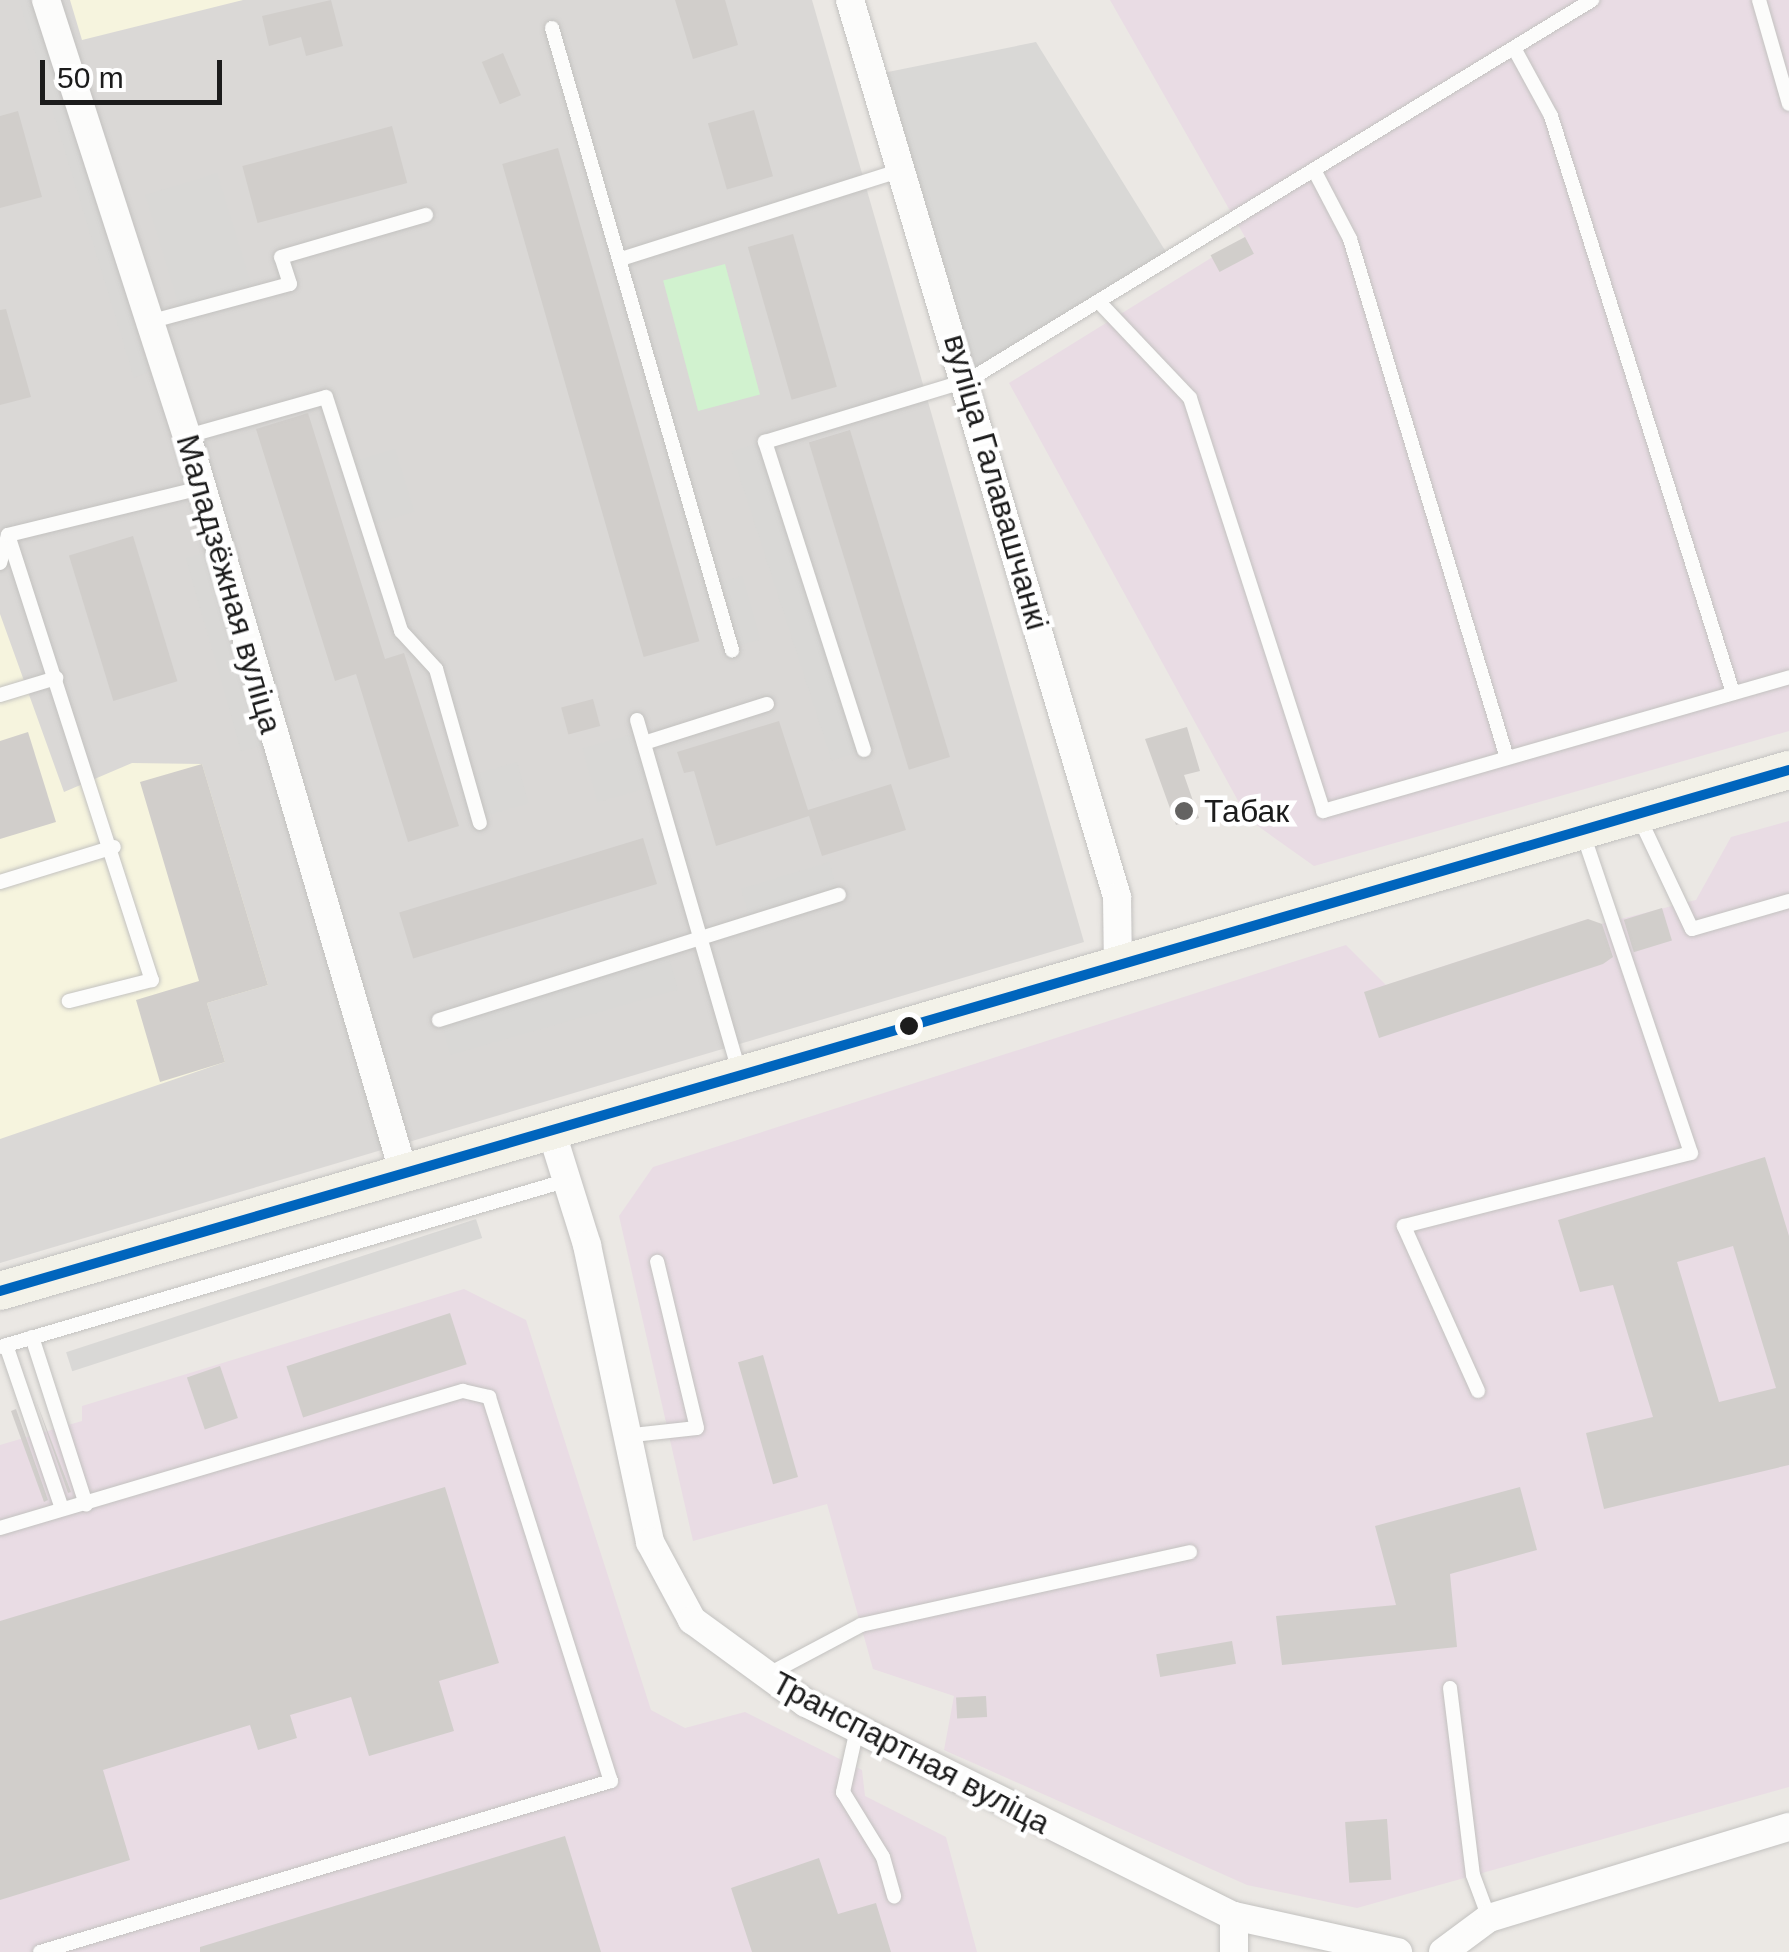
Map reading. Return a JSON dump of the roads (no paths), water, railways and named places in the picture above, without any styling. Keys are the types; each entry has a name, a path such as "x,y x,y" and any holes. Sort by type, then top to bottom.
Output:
{"street":[{"name":"Маладзёжная вуліца","path":"46,0 144,323 187,436 404,1171"},
{"name":"вуліца Галавашчанкі","path":"850,0 969,380 1117,898 1118,968"},
{"path":"0,1291 1789,770"},
{"name":"Транспартная вуліца","path":"551,1130 568,1180 623,1436 673,1594 766,1676 857,1729 1234,1916 1398,1952"},
{"path":"1443,1952 1489,1918 1789,1827"},
{"path":"1234,1916 1234,1952"}],"lane":[{"path":"864,750 766,442 969,380 1592,0"},
{"path":"1759,0 1789,104"},
{"path":"552,28 732,650"},
{"path":"1514,48 1550,116 1733,694"},
{"path":"621,259 903,169"},
{"path":"1314,170 1350,238 1508,758"},
{"path":"144,323 290,284 281,257 426,215"},
{"path":"1099,302 1190,398 1322,812 1789,678"},
{"path":"187,436 326,397 401,632 436,669 480,823"},
{"path":"8,534 201,488"},
{"path":"0,563 8,534"},
{"path":"8,534 114,847 152,980 70,1001"},
{"path":"0,694 56,678"},
{"path":"644,743 767,704"},
{"path":"637,720 740,1076"},
{"path":"1638,814 1692,929 1789,901"},
{"path":"1478,1391 1404,1226 1691,1153 1582,830"},
{"path":"0,882 114,847"},
{"path":"440,1020 839,896"},
{"path":"62,1509 3,1346 568,1180"},
{"path":"623,1436 698,1428 657,1262"},
{"path":"32,1337 86,1504"},
{"path":"0,1528 464,1391 488,1397 611,1781 40,1952"},
{"path":"766,1676 861,1625 1190,1552"},
{"path":"1450,1688 1473,1876 1489,1918"},
{"path":"857,1729 843,1792 883,1857 894,1896"}],"place":[{"name":"Табак","path":"1184,811"}]}
